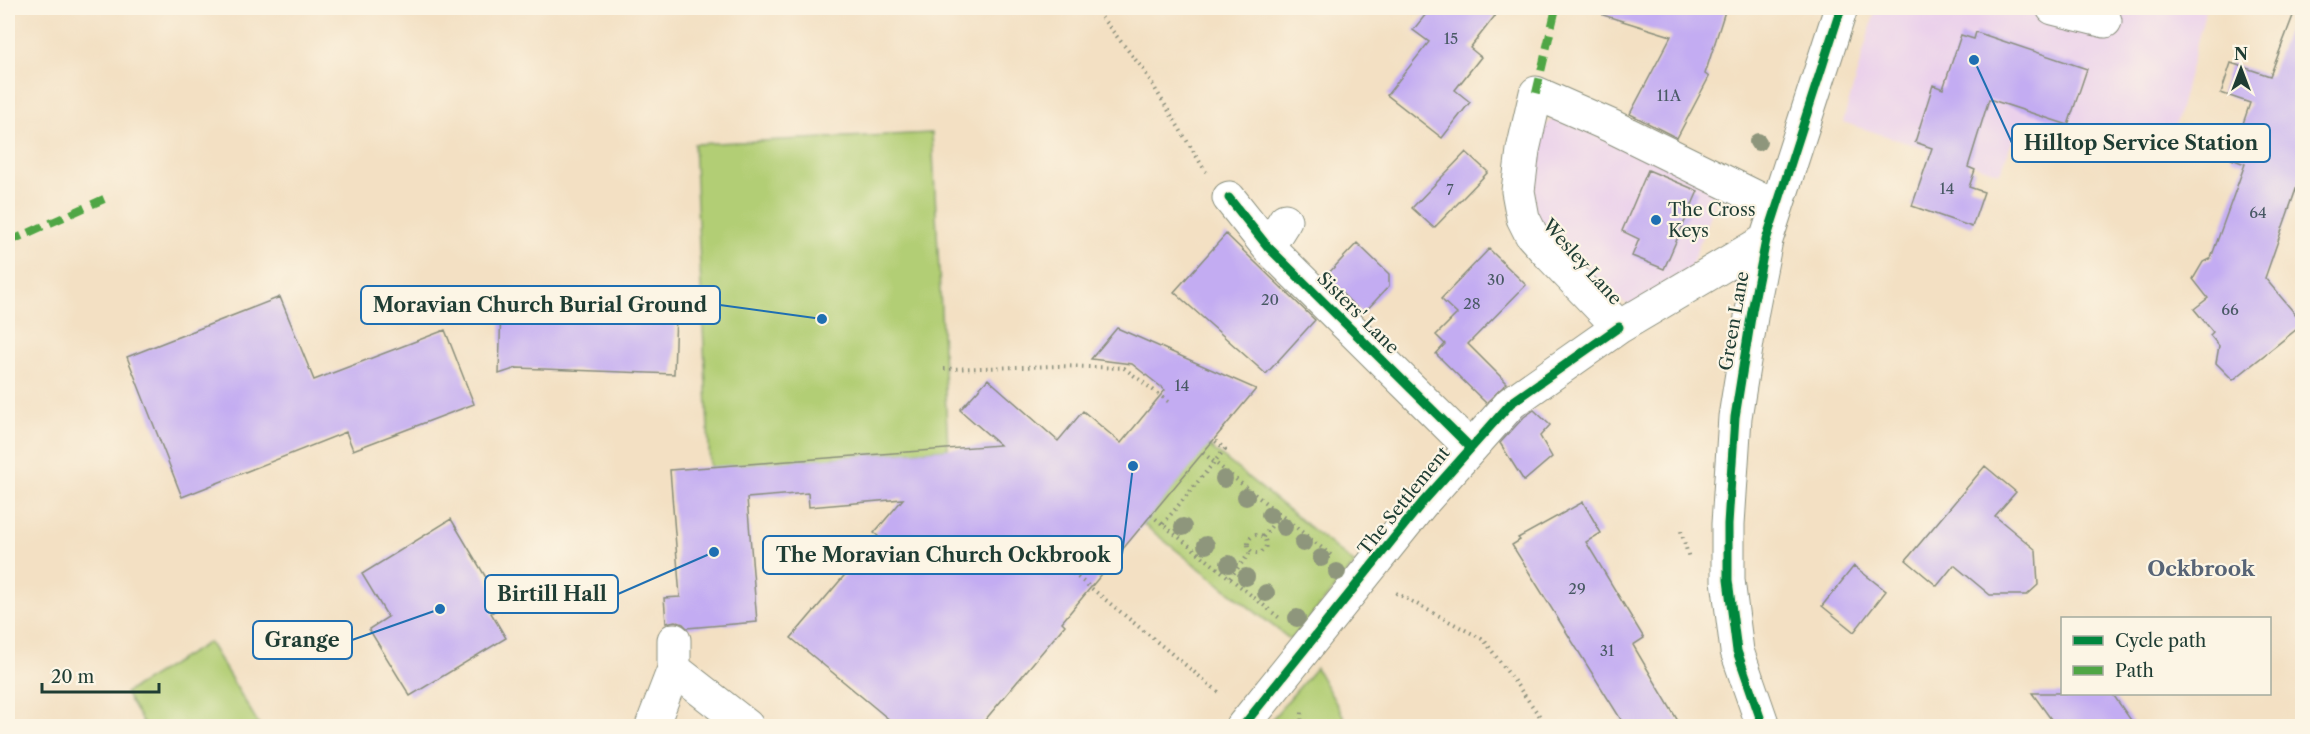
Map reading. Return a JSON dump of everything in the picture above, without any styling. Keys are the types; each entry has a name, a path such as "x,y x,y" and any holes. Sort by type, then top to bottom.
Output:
{"street":[{"name":"Green Lane","path":"1763,726 1737,651 1728,580 1728,524 1735,417 1766,240 1841,8"},
{"path":"2053,8 2105,21"},
{"name":"Wesley Lane","path":"1766,240 1619,327 1531,234 1523,218 1518,191 1523,150 1536,93 1611,126 1776,207"},
{"name":"Sisters' Lane","path":"1230,199 1276,233 1470,447"},
{"name":"The Settlement","path":"1247,722 1422,503 1510,403 1619,327"},
{"path":"652,726 674,655 747,726"}],"path":[{"path":"1094,8 1143,69 1225,202 1230,199"},
{"path":"944,369 1059,366 1124,368 1169,402"},
{"path":"1163,524 1225,449 1214,440"},
{"path":"1203,453 1362,577 1484,640 1546,726"},
{"path":"1150,515 1311,643"},
{"path":"1263,537 1280,515"},
{"path":"1255,535 1263,537 1266,543 1264,550 1257,553 1252,550 1248,543 1249,539 1255,535"},
{"path":"1035,543 1247,722"},
{"path":"1230,578 1252,550"}],"shaded area":[{"path":"1876,8 2206,8 2172,139 2113,122 2102,155 2016,131 2000,173 1843,122"},
{"path":"1554,117 1720,187 1689,272 1632,307 1593,283 1535,217 1532,174 1544,128"}],"green space":[{"path":"932,133 948,449 710,468 694,144"},
{"path":"1208,445 1355,564 1291,640 1143,524"},
{"path":"209,642 260,726 145,726 125,693"},
{"path":"1316,668 1349,726 1266,726"}],"building":[{"path":"1431,8 1501,8 1470,48 1481,57 1455,90 1470,102 1442,138 1387,95 1429,42 1413,30"},
{"path":"1604,8 1726,8 1705,74 1709,77 1677,138 1630,114 1671,36 1603,15"},
{"path":"2296,8 2302,8 2302,172 2265,278 2302,322 2302,325 2233,380 2216,363 2219,346 2210,335 2213,332 2194,309 2208,298 2193,279 2203,262 2211,258 2245,164 2231,159 2250,103 2221,93 2231,63 2270,76"},
{"path":"1976,32 2087,69 2068,125 1989,99 1968,167 1975,170 1969,187 1984,192 1972,227 1912,206 1932,148 1915,142 1933,85 1943,89 1961,35 1974,39"},
{"path":"1466,152 1488,172 1434,228 1412,208"},
{"name":"The Cross Keys","path":"1648,170 1698,191 1664,269 1632,256 1639,239 1622,231"},
{"path":"1226,234 1315,320 1266,374 1174,292"},
{"path":"1357,243 1389,274 1389,286 1363,314 1325,277"},
{"path":"1489,249 1526,285 1468,344 1507,383 1486,403 1436,354 1445,344 1436,335 1457,314 1441,299"},
{"path":"280,297 314,380 445,330 474,404 353,450 346,432 182,497 127,357"},
{"path":"501,307 676,313 674,374 517,368 499,374"},
{"path":"1117,328 1256,389 1062,622 1065,625 980,726 897,726 791,638 878,536 874,533 903,499 809,507 808,493 747,498 757,622 687,628 675,621 666,623 664,598 680,597 670,470 1000,445 960,410 988,379 1058,441 1083,411 1121,443 1165,390 1132,364 1091,359"},
{"path":"1534,410 1550,425 1540,436 1552,457 1524,481 1500,443 1524,417"},
{"path":"1985,466 2016,492 1995,516 2036,550 2038,585 2027,595 1990,595 1954,565 1937,586 1906,560"},
{"path":"1583,502 1601,533 1586,542 1644,638 1633,645 1681,726 1625,726 1512,545 1520,540 1518,538"},
{"path":"451,519 503,606 491,613 506,638 410,696 369,629 388,617 362,574"},
{"path":"1854,566 1886,591 1854,632 1822,606"},
{"path":"2032,693 2113,695 2135,726 2056,726"}],"marked path":[{"path":"1536,93 1556,8"},
{"path":"8,242 104,199"}],"cycle path":[{"path":"1763,726 1737,651 1728,580 1728,524 1735,417 1766,240 1841,8"},
{"path":"1229,198 1268,247 1470,447"},
{"path":"1243,726 1422,503 1511,403 1619,327"}],"place":[{"name":"Hilltop Service Station","path":"1974,60"},
{"name":"The Cross Keys","path":"1656,220"},
{"name":"Moravian Church Burial Ground","path":"822,319"},
{"name":"The Moravian Church Ockbrook","path":"1133,466"},
{"name":"Birtill Hall","path":"714,552"},
{"name":"Grange","path":"440,609"}],"district":[{"name":"Ockbrook","path":"2201,569"}]}
